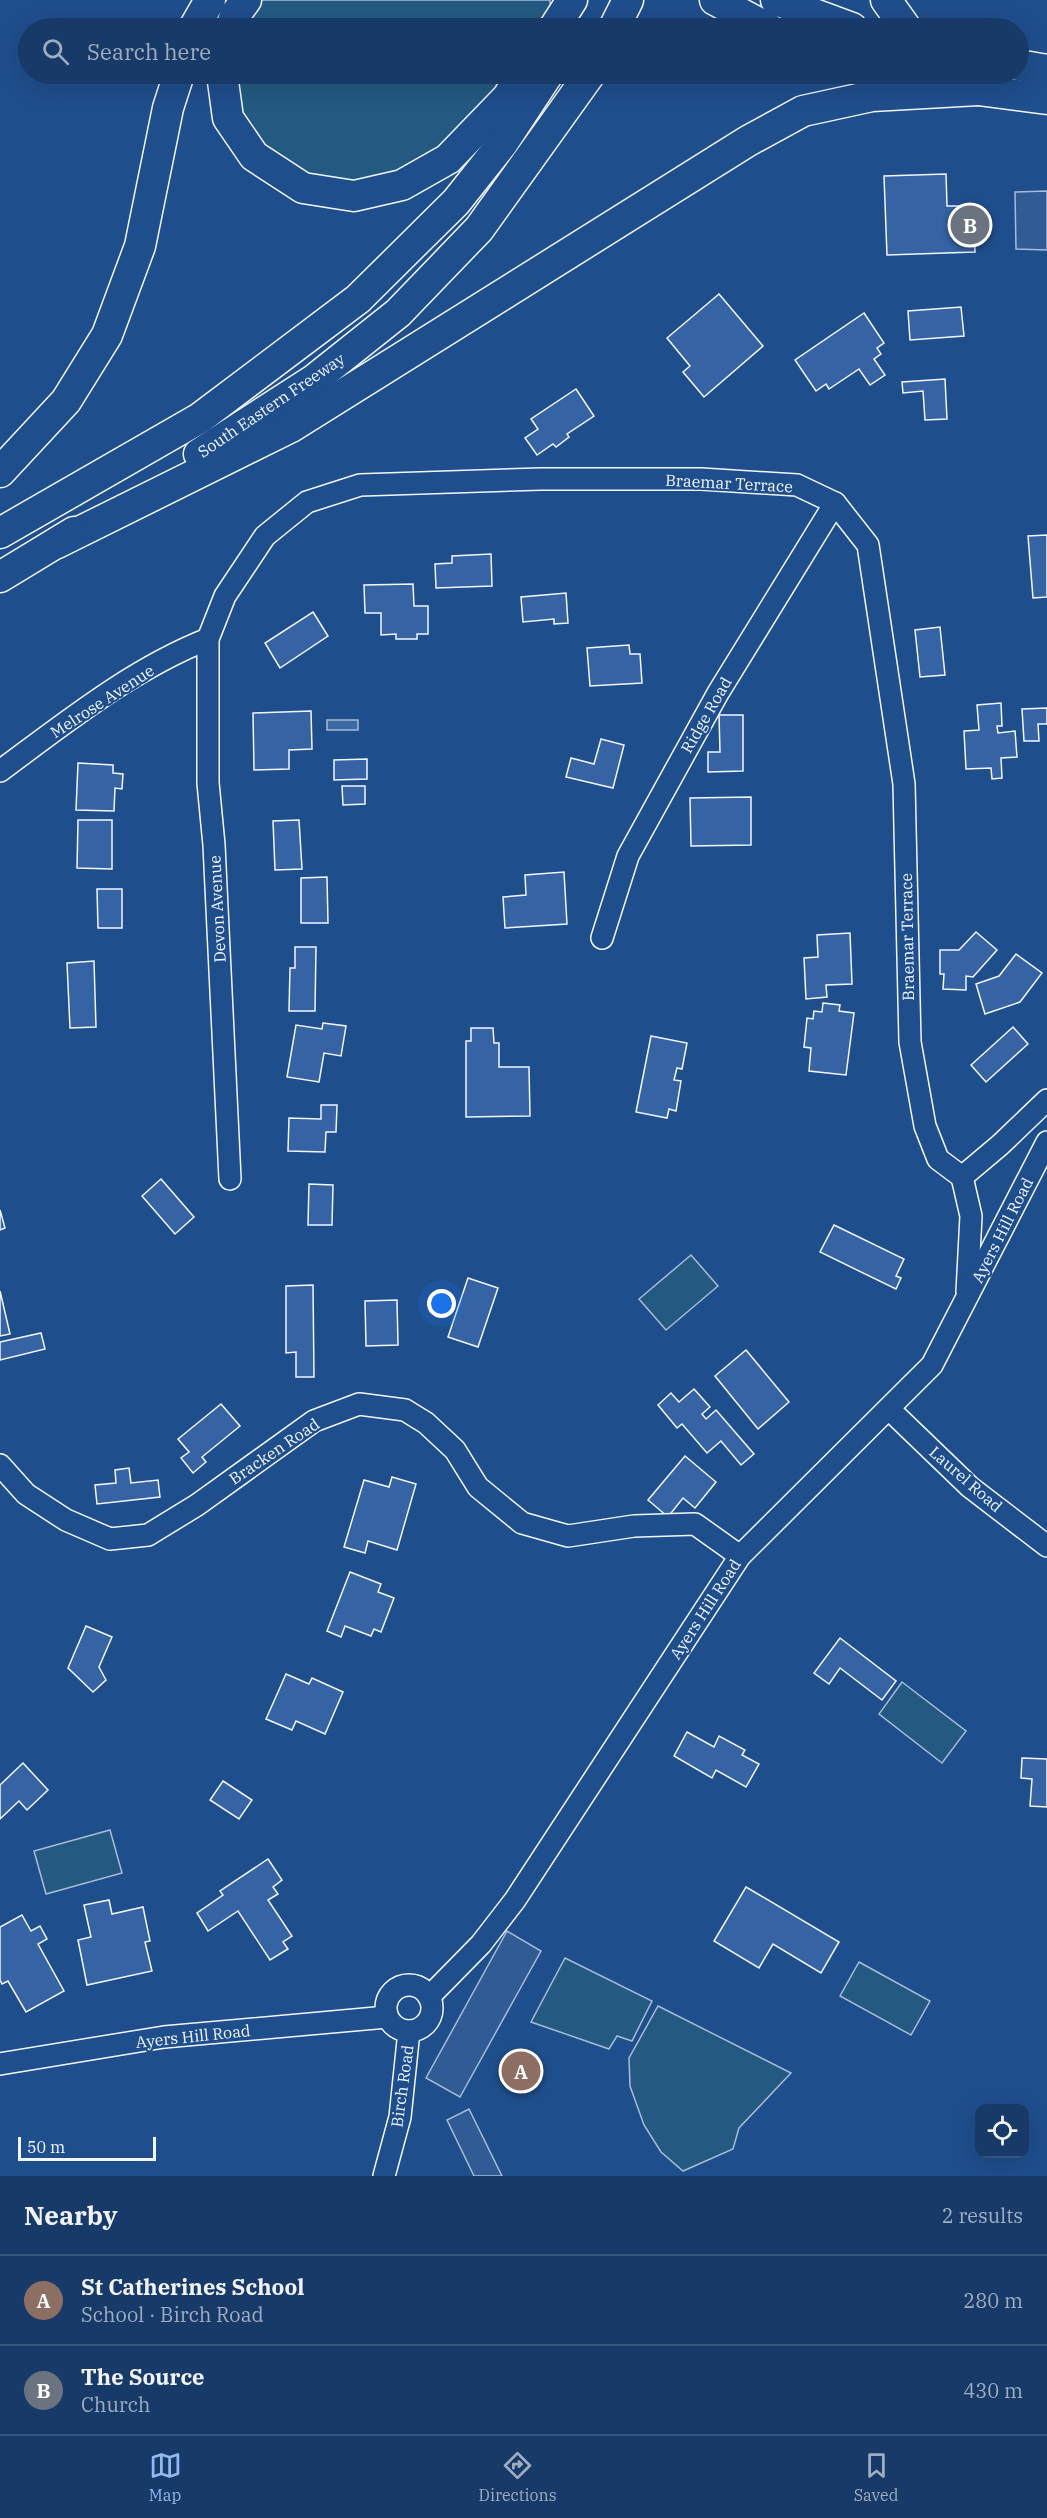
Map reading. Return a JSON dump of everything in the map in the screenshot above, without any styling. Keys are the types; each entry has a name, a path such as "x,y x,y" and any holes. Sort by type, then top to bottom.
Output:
{"highway":[{"path":"200,18 210,0"},
{"path":"234,18 246,0"},
{"path":"715,0 749,18"},
{"path":"776,0 825,18"},
{"path":"886,0 899,18"},
{"path":"568,18 583,8"},
{"path":"1029,67 1047,70"},
{"path":"0,472 66,400 107,335 140,246 168,108 176,84"},
{"path":"223,84 228,118 254,156 303,188 354,196 402,185 448,159 507,98 517,84"},
{"name":"South Eastern Freeway","path":"0,533 200,417 358,299 456,202 502,144 541,84"},
{"name":"South Eastern Freeway","path":"0,576 57,543 315,379 398,313 479,229 583,84"},
{"path":"945,84 1047,99"},
{"path":"57,543 308,417 738,148 803,111 872,96 978,90"}],"street":[{"name":"Braemar Terrace","path":"208,639 225,596 265,536 307,502 360,485 541,479 701,479 797,485 835,503 868,545 904,784 910,1042 924,1126 939,1159 962,1177"},
{"name":"Ridge Road","path":"602,938 628,856 718,693 835,503"},
{"name":"Melrose Avenue","path":"0,771 75,716 131,679 190,646 208,639"},
{"name":"Devon Avenue","path":"208,639 208,783 214,845 230,1179"},
{"path":"966,1299 970,1216 962,1177 1047,1100"},
{"name":"Ayers Hill Road","path":"429,1997 482,1944 515,1900 740,1556 932,1365 1047,1142"},
{"name":"Bracken Road","path":"0,1465 26,1494 66,1520 110,1539 148,1535 197,1505 314,1420 359,1404 405,1410 426,1423 455,1450 478,1487 522,1523 568,1536 634,1526 695,1524 740,1556"},
{"name":"Laurel Road","path":"889,1409 970,1487 1047,1546"},
{"path":"402,1986 418,1987 429,1997 432,2004 429,2019 417,2030 409,2031 396,2027 387,2017 386,2009 390,1994 402,1986"},
{"name":"Ayers Hill Road","path":"0,2064 164,2037 387,2017"},
{"name":"Birch Road","path":"384,2176 400,2117 409,2031"}],"shaded area":[{"path":"246,0 550,0 551,18 236,18"},
{"path":"226,84 514,84 448,159 354,196 254,156"},
{"path":"1047,191 1047,250 1016,249 1015,192"},
{"path":"327,720 358,720 358,730 327,730"},
{"path":"691,1255 718,1286 666,1330 639,1299"},
{"path":"902,1682 966,1731 942,1763 879,1714"},
{"path":"110,1830 122,1873 46,1894 34,1851"},
{"path":"507,1931 541,1951 460,2097 426,2078"},
{"path":"565,1958 652,2001 632,2041 617,2036 609,2049 531,2022"},
{"path":"859,1962 930,2001 911,2035 840,1996"},
{"path":"658,2006 791,2073 739,2128 733,2149 683,2171 661,2152 644,2125 630,2086 629,2058"},
{"path":"469,2109 502,2176 474,2176 447,2120"}],"building":[{"path":"946,174 947,206 973,206 975,252 887,255 884,176"},
{"path":"719,294 763,346 704,397 683,372 690,366 667,338"},
{"path":"961,307 964,336 910,340 908,311"},
{"path":"864,313 884,343 877,348 881,354 874,359 885,375 870,385 859,369 829,389 826,384 816,391 795,360"},
{"path":"945,379 947,419 925,420 923,391 903,393 902,382"},
{"path":"576,389 594,416 567,434 569,437 556,447 553,444 537,455 525,438 538,429 531,419"},
{"path":"1047,535 1047,597 1033,598 1028,536"},
{"path":"491,554 492,586 436,588 435,564 452,563 452,556"},
{"path":"413,584 414,606 428,606 428,634 417,634 417,639 396,639 396,634 381,635 381,613 365,613 364,585"},
{"path":"566,593 568,623 554,624 554,619 523,622 521,597"},
{"path":"313,612 328,636 280,668 265,643"},
{"path":"940,627 945,675 920,677 915,630"},
{"path":"629,645 630,654 640,654 642,683 590,686 587,648"},
{"path":"1001,703 1002,726 997,726 998,733 1015,731 1017,757 1001,758 1002,778 992,779 991,768 966,769 964,731 979,730 977,705"},
{"path":"1047,708 1047,724 1038,724 1039,741 1024,741 1022,709"},
{"path":"311,711 312,749 289,750 289,769 254,770 253,713"},
{"path":"719,715 743,715 743,771 708,772 708,752 720,752"},
{"path":"601,739 624,745 613,788 566,777 571,758 594,764"},
{"path":"367,759 367,779 334,780 334,760"},
{"path":"78,763 113,765 113,773 123,774 122,789 115,788 114,811 76,810"},
{"path":"342,786 365,786 365,804 343,805"},
{"path":"751,797 751,845 691,846 690,798"},
{"path":"78,820 112,820 112,869 77,868"},
{"path":"299,820 302,869 275,870 273,821"},
{"path":"564,872 567,924 505,928 503,897 526,895 525,875"},
{"path":"327,877 328,923 301,923 301,878"},
{"path":"97,889 122,889 122,928 98,928"},
{"path":"976,932 997,950 973,977 966,976 966,990 943,989 944,974 940,974 940,950 959,950"},
{"path":"850,933 852,984 826,985 827,997 806,999 804,958 818,957 817,935"},
{"path":"295,947 316,947 315,1011 289,1011 290,968 295,968"},
{"path":"1016,954 1042,973 1020,1002 985,1014 976,984 999,976"},
{"path":"94,961 96,1027 70,1028 67,963"},
{"path":"823,1003 840,1005 839,1011 854,1013 846,1075 809,1071 811,1048 804,1047 807,1018 813,1019 814,1011 822,1012"},
{"path":"323,1023 346,1026 341,1056 324,1053 319,1082 287,1077 296,1025 322,1029"},
{"path":"1013,1027 1028,1044 986,1082 971,1065"},
{"path":"471,1028 493,1028 494,1043 499,1043 499,1067 529,1067 530,1116 466,1117 466,1041 471,1041"},
{"path":"651,1036 687,1043 682,1069 677,1068 674,1080 681,1081 676,1111 669,1109 667,1118 636,1112"},
{"path":"321,1105 337,1105 336,1132 326,1132 325,1152 288,1151 289,1118 321,1119"},
{"path":"161,1179 194,1217 175,1234 142,1196"},
{"path":"309,1184 333,1185 332,1225 308,1225"},
{"path":"0,1210 5,1228 0,1230"},
{"path":"834,1225 904,1259 896,1276 901,1278 896,1289 820,1252"},
{"path":"468,1278 498,1288 478,1347 448,1337"},
{"path":"313,1285 314,1377 296,1377 296,1352 286,1353 286,1286"},
{"path":"0,1291 10,1334 0,1336"},
{"path":"397,1300 398,1345 366,1346 365,1301"},
{"path":"41,1333 45,1349 0,1360 0,1342"},
{"path":"746,1350 789,1402 758,1429 715,1376"},
{"path":"694,1389 710,1407 702,1414 706,1419 716,1410 754,1454 741,1465 721,1441 707,1453 682,1424 677,1428 658,1405 671,1393 679,1402"},
{"path":"221,1404 240,1426 202,1457 206,1462 193,1473 181,1458 189,1452 178,1439"},
{"path":"685,1456 716,1482 695,1508 683,1498 668,1517 648,1500"},
{"path":"129,1468 131,1483 158,1480 160,1497 97,1504 95,1485 116,1483 115,1470"},
{"path":"392,1477 416,1484 397,1550 368,1541 365,1553 344,1547 364,1480 389,1487"},
{"path":"350,1572 381,1584 378,1592 394,1598 381,1632 374,1629 371,1636 345,1626 341,1637 327,1631"},
{"path":"86,1626 112,1637 99,1667 106,1680 93,1692 68,1668"},
{"path":"840,1638 896,1681 882,1700 840,1668 829,1684 814,1673"},
{"path":"286,1674 309,1684 312,1678 343,1692 325,1734 296,1721 292,1730 266,1719"},
{"path":"687,1732 714,1747 719,1736 745,1750 742,1755 759,1764 746,1787 716,1770 712,1778 674,1756"},
{"path":"1022,1758 1047,1759 1047,1807 1030,1806 1032,1779 1021,1778"},
{"path":"23,1763 48,1790 27,1810 19,1801 0,1819 0,1785"},
{"path":"223,1781 252,1800 239,1819 210,1800"},
{"path":"268,1859 282,1880 273,1887 278,1894 268,1900 292,1936 283,1942 288,1949 270,1960 238,1911 208,1931 197,1913 223,1895 220,1891"},
{"path":"746,1887 839,1942 821,1973 773,1944 759,1968 714,1941"},
{"path":"109,1900 112,1914 143,1907 150,1941 145,1942 152,1971 87,1985 78,1940 91,1937 84,1905"},
{"path":"22,1915 31,1931 40,1926 47,1939 38,1944 64,1991 26,2012 8,1981 2,1984 0,1980 0,1927"}],"place":[{"name":"The Source","path":"970,225"},
{"name":"St Catherines School","path":"521,2071"}]}
